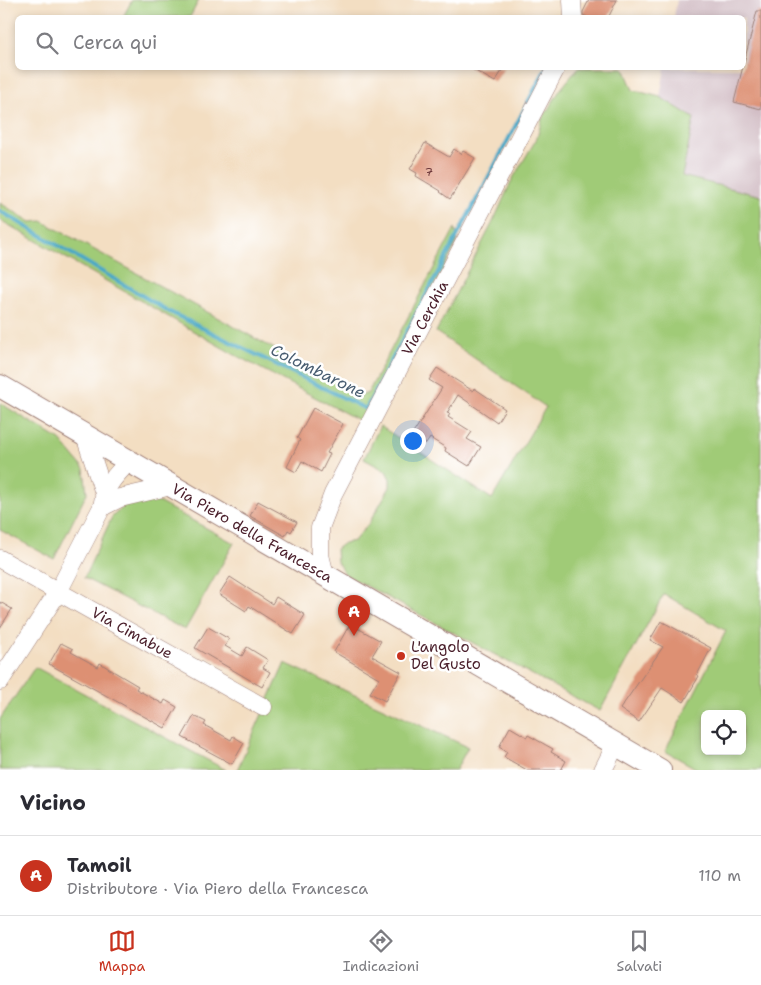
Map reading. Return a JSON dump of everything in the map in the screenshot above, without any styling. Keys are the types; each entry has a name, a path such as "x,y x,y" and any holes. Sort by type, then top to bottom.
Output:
{"main road":[{"name":"Via Piero della Francesca","path":"0,386 660,770"}],"street":[{"path":"572,0 573,15"},
{"name":"Via Cerchia","path":"325,575 320,555 320,528 333,494 555,70"},
{"path":"85,436 108,500"},
{"path":"0,681 58,592 108,500 124,485 129,462"},
{"path":"108,500 171,486"},
{"name":"Via Cimabue","path":"0,560 263,706"},
{"path":"603,770 616,744"}],"shaded area":[{"path":"677,0 761,0 761,196 682,176 694,118 660,97 665,70 746,70 746,15 674,15"}],"green space":[{"path":"132,0 199,0 191,15 124,15"},
{"path":"576,70 625,70 633,90 660,97 694,118 682,176 761,196 761,770 699,770 665,751 726,631 664,594 600,711 346,575 337,562 336,549 344,543 354,541 369,523 390,487 390,479 386,471 364,459 380,426 492,499 546,407 436,332 493,222 512,180 537,138 542,119 560,90"},
{"path":"0,203 31,222 42,221 360,396 368,393 455,228 458,241 364,423 235,355 0,220"},
{"path":"0,403 60,440 84,469 87,493 54,559 0,530"},
{"path":"149,497 234,543 185,630 84,578 112,517 126,504"},
{"path":"285,663 468,747 456,770 237,770"},
{"path":"35,667 226,770 0,770 0,719"}],"building":[{"path":"589,0 617,0 610,15 583,15"},
{"path":"757,11 761,11 761,109 734,102 742,70 746,70 746,55"},
{"path":"474,70 503,70 495,82"},
{"path":"425,143 449,157 454,149 461,154 463,151 475,158 450,199 441,191 416,176 417,173 410,169"},
{"path":"437,368 473,391 474,388 505,409 497,422 458,395 447,413 450,414 448,417 472,432 467,439 481,447 469,466 445,451 446,448 430,438 426,444 412,435 442,388 429,380"},
{"path":"313,408 343,424 327,453 330,454 321,472 302,461 296,472 287,467 300,440 297,438"},
{"path":"258,501 297,522 291,532 288,530 285,536 250,516"},
{"path":"230,577 272,604 276,597 305,615 293,634 249,606 246,611 219,594"},
{"path":"0,602 12,609 0,628"},
{"path":"661,621 711,648 697,675 699,676 684,702 662,688 639,722 620,709 663,647 650,640"},
{"path":"350,624 381,641 372,656 401,672 385,701 370,693 379,678 334,652"},
{"path":"208,627 229,639 225,646 242,656 247,647 268,660 263,668 270,672 262,687 195,648"},
{"path":"61,643 73,649 71,652 98,667 100,663 138,686 136,689 163,704 165,700 177,707 165,728 49,664"},
{"path":"194,716 206,722 204,725 231,740 233,736 244,743 232,764 182,737"},
{"path":"510,727 553,749 551,752 566,761 561,770 527,770 504,757 507,752 499,747"}],"waterway":[{"name":"Colombarone","path":"0,211 168,311 366,409 545,70"}],"place":[{"name":"Tamoil","path":"354,636"},
{"name":"L'angolo Del Gusto","path":"401,656"}]}
